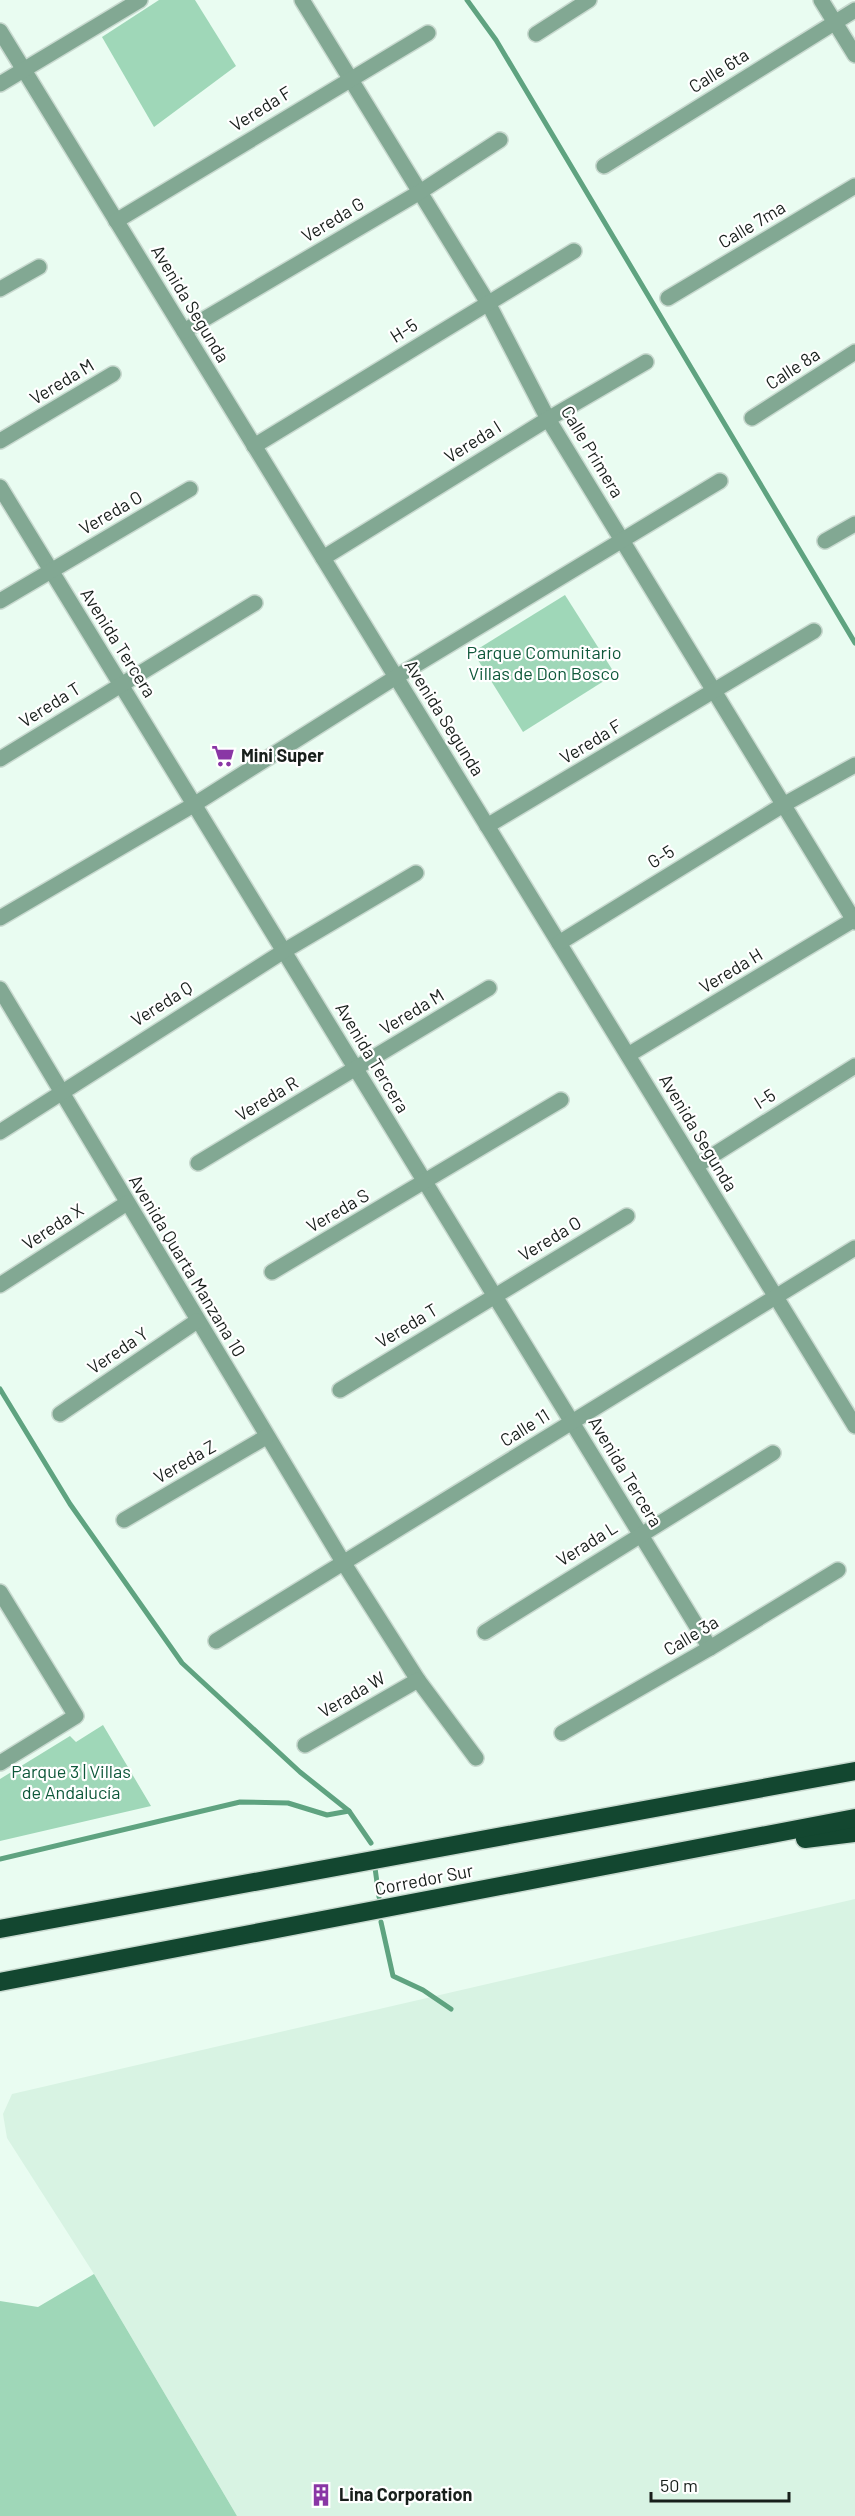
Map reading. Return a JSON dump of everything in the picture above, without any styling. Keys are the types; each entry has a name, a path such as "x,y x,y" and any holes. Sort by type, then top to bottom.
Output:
{"highway":[{"name":"Corredor Sur","path":"0,1929 855,1771"},
{"name":"Corredor Sur","path":"0,1982 855,1818"},
{"path":"678,1853 855,1833"}],"street":[{"path":"0,84 140,0"},
{"name":"Calle Primera","path":"302,0 488,303 548,419 854,920"},
{"path":"536,34 589,0"},
{"path":"821,0 855,54"},
{"name":"Calle 6ta","path":"604,166 855,10"},
{"name":"Avenida Segunda","path":"0,31 855,1426"},
{"name":"Vereda F","path":"117,221 350,78 428,33"},
{"name":"Vereda G","path":"184,331 420,192 500,140"},
{"name":"Calle 7ma","path":"668,298 855,186"},
{"name":"H-5","path":"254,446 574,251"},
{"path":"0,289 39,267"},
{"name":"Calle 8a","path":"752,418 855,352"},
{"name":"Vereda I","path":"323,558 548,419 646,362"},
{"name":"Vereda M","path":"0,441 113,374"},
{"path":"0,918 195,804 396,677 720,481"},
{"name":"Avenida Tercera","path":"0,487 710,1648"},
{"name":"Vereda O","path":"51,570 190,489"},
{"path":"825,541 855,524"},
{"path":"0,601 51,570"},
{"path":"121,684 255,603"},
{"name":"Vereda F","path":"487,826 814,631"},
{"name":"Vereda T","path":"0,759 121,684"},
{"name":"G-5","path":"559,943 783,805 855,765"},
{"name":"Vereda Q","path":"0,1132 284,951 416,873"},
{"name":"Vereda H","path":"628,1055 854,920"},
{"name":"Vereda M","path":"356,1069 489,988"},
{"name":"Avenida Quarta Manzana 10","path":"0,989 343,1563 418,1680 476,1758"},
{"name":"I-5","path":"696,1166 855,1066"},
{"name":"Vereda R","path":"198,1163 356,1069"},
{"name":"Vereda S","path":"272,1272 561,1100"},
{"name":"Vereda X","path":"0,1285 127,1203"},
{"name":"Vereda O","path":"494,1296 627,1216"},
{"name":"Calle 11","path":"216,1641 855,1248"},
{"name":"Vereda T","path":"340,1390 494,1296"},
{"name":"Vereda Y","path":"60,1414 197,1321"},
{"name":"Vereda Z","path":"124,1520 266,1437"},
{"name":"Verada L","path":"485,1632 773,1453"},
{"name":"Calle 3a","path":"562,1733 710,1648 838,1569"},
{"path":"0,1594 76,1716 0,1763"},
{"name":"Verada W","path":"305,1745 418,1680"}],"shaded area":[{"path":"855,1899 855,2516 237,2516 94,2274 7,2138 3,2114 12,2094"}],"green space":[{"path":"159,0 195,0 236,66 154,127 102,37"},
{"name":"Parque Comunitario Villas de Don Bosco","path":"565,595 615,674 523,732 473,652"},
{"name":"Parque 3 | Villas de Andalucía","path":"103,1725 151,1806 0,1841 0,1779 70,1736 76,1742"},
{"path":"94,2274 237,2516 0,2516 0,2301 38,2307"}],"waterway":[{"path":"467,0 496,40 855,643"},
{"path":"0,1389 70,1504 182,1663 300,1772 349,1811 371,1843"},
{"path":"0,1859 240,1802 288,1803 327,1815 349,1811"},
{"path":"375,1868 379,1897"},
{"path":"381,1922 393,1976 423,1990 451,2009"}],"place":[{"name":"Mini Super","path":"223,756"},
{"name":"Lina Corporation","path":"321,2495"}]}
